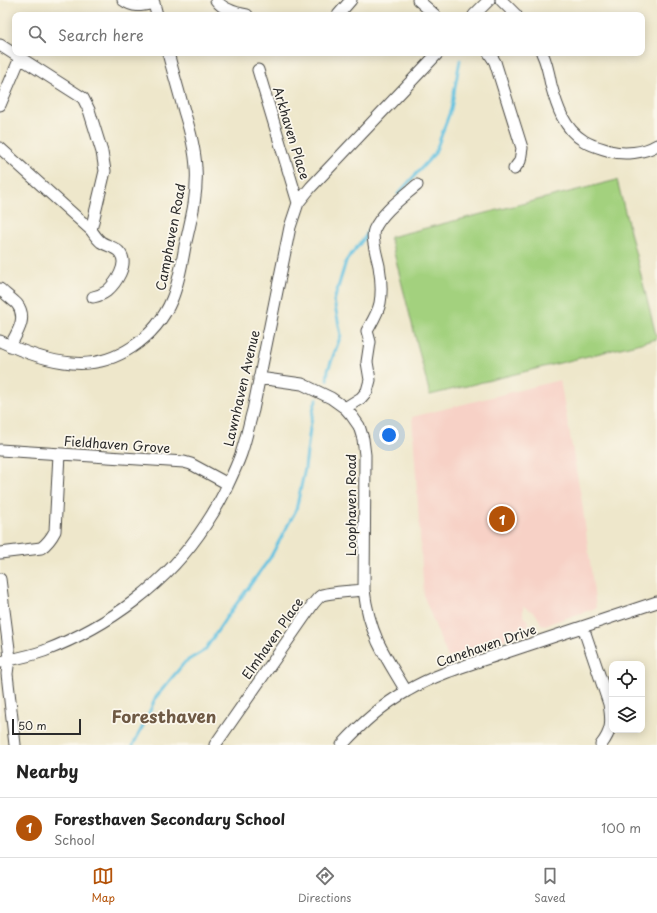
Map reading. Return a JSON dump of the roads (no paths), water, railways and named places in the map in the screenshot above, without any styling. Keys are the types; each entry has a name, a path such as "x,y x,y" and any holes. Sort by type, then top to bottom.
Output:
{"street":[{"path":"123,0 130,5 136,6 145,5 153,1 156,12"},
{"path":"216,0 232,12"},
{"path":"341,12 351,0"},
{"path":"418,0 432,12"},
{"path":"477,12 489,0"},
{"path":"501,0 513,12"},
{"path":"0,45 12,53"},
{"path":"17,56 83,98 90,110 102,152 105,171 91,230"},
{"name":"Camphaven Road","path":"5,343 38,357 72,363 88,363 104,360 120,354 144,338 157,325 167,311 178,284 196,185 194,150 169,56"},
{"name":"Lawnhaven Avenue","path":"5,661 42,651 90,630 108,620 134,602 154,585 173,567 192,544 223,496 234,472 244,442 253,410 290,227 298,203 311,187 435,56"},
{"path":"491,56 495,62 522,148 520,161 514,169"},
{"path":"544,56 546,60 555,100 562,118 572,132 595,147 613,152 638,152 657,145"},
{"path":"0,105 20,58"},
{"name":"Arkhaven Place","path":"258,70 298,203"},
{"path":"0,148 91,230 101,242 118,251 122,257 123,267 118,277 104,293 93,297"},
{"path":"345,408 361,398 367,391 370,380 367,362 370,342 367,331 376,316 380,304 381,291 373,231 384,215 417,185"},
{"path":"0,289 16,304 22,318 19,328 5,343"},
{"name":"Loophaven Road","path":"259,378 302,384 331,398 345,408 359,426 363,439 365,455 364,590 368,613 378,641 406,691"},
{"name":"Fieldhaven Grove","path":"0,450 184,462 191,464 228,484"},
{"path":"0,553 41,548 51,540 55,531 60,454"},
{"path":"0,579 9,649 5,661 8,666 7,674 16,745"},
{"name":"Elmhaven Place","path":"214,745 318,598 322,595 364,590"},
{"name":"Canehaven Drive","path":"342,745 354,731 372,716 406,691 433,678 473,663 657,602"},
{"path":"583,627 610,704 612,717 609,732 601,745"}],"waterway":[{"path":"398,194 435,153 451,109 460,60"},
{"path":"327,380 328,370 341,335 334,301 346,261 365,237 370,227"},
{"path":"133,745 156,697 185,662 205,650 226,618 270,558 296,510 305,468 314,406 317,399"}],"place":[{"name":"Foresthaven Secondary School","path":"502,519"}],"district":[{"name":"Foresthaven","path":"164,716"}]}
